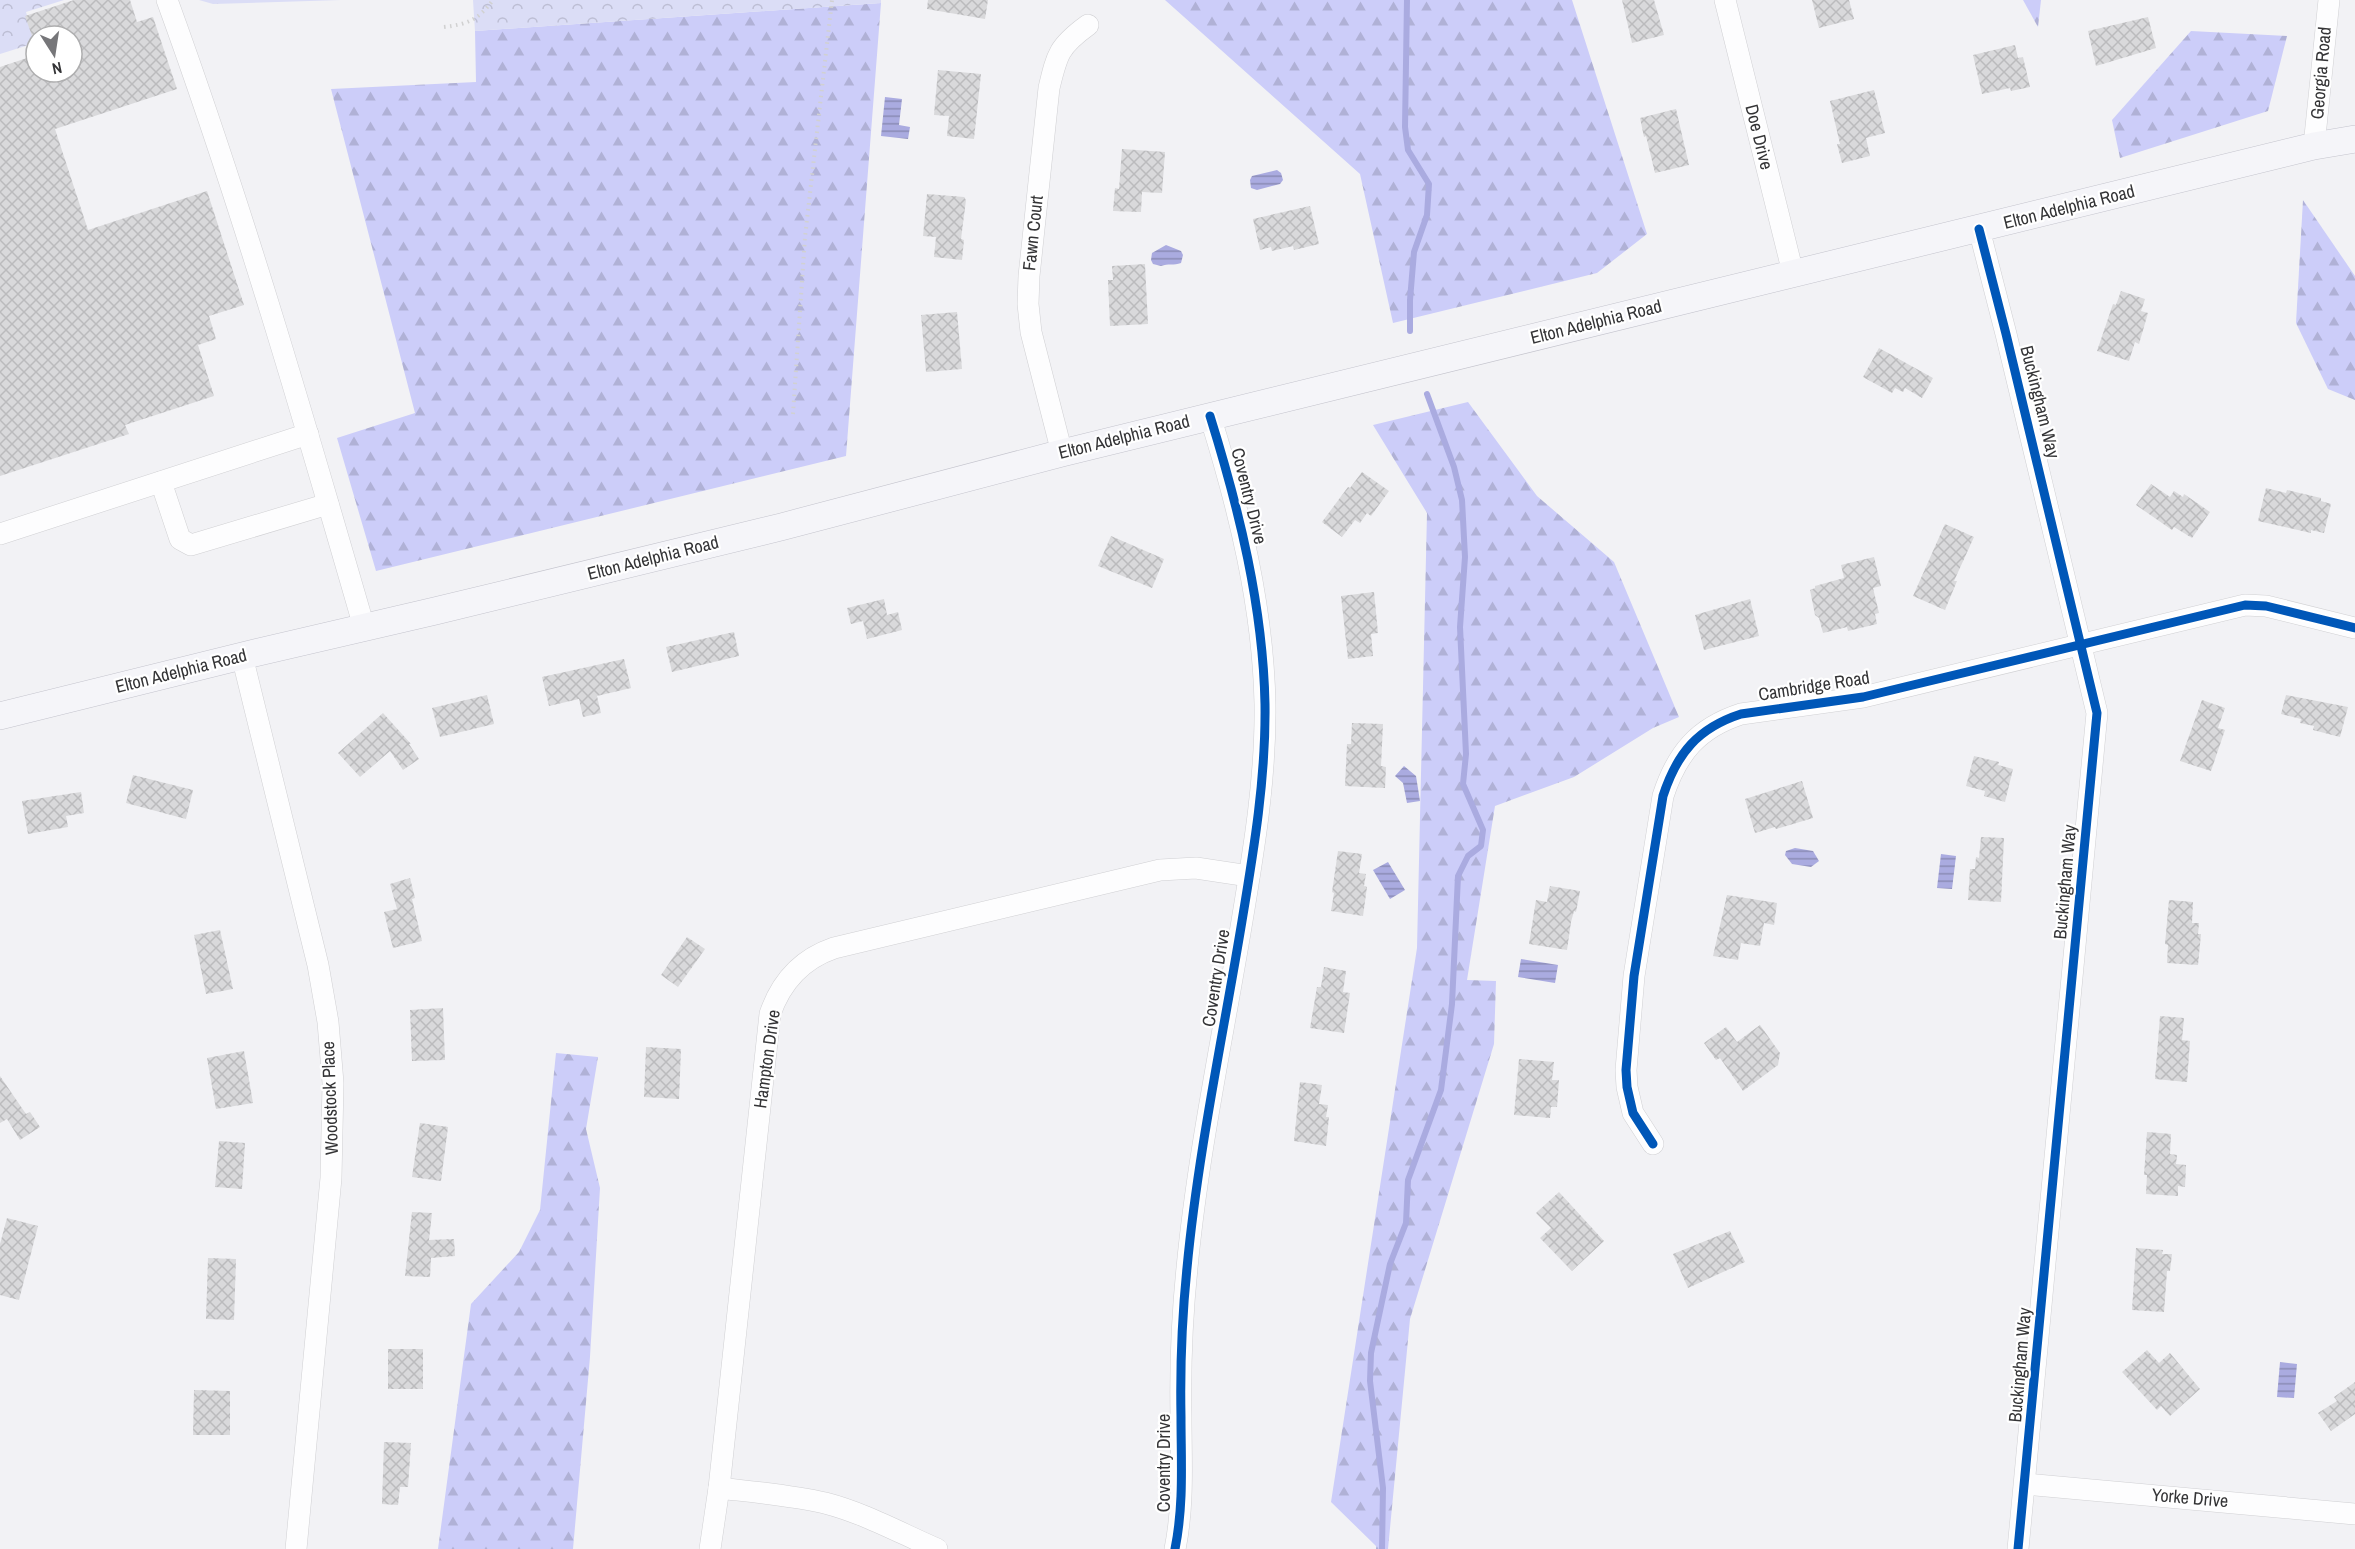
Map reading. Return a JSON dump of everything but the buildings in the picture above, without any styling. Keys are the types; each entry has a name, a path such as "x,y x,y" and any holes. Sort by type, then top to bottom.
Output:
{"main road":[{"name":"Elton Adelphia Road","path":"0,716 781,527 1062,453 1793,273 2314,146 2355,139"}],"street":[{"path":"167,0 272,312 364,627"},
{"name":"Doe Drive","path":"1725,0 1793,273"},
{"name":"Georgia Road","path":"2314,146 2329,0"},
{"name":"Fawn Court","path":"1062,453 1032,332 1028,304 1029,276 1048,88 1055,61 1064,44 1088,25"},
{"name":"Buckingham Way","path":"1979,229 2007,334 2082,644 2095,703 2096,730 2018,1549"},
{"name":"Coventry Drive","path":"1175,1549 1183,1485 1180,1359 1186,1269 1249,876 1264,755 1265,704 1262,649 1251,574 1210,416"},
{"path":"0,534 308,434"},
{"path":"161,482 180,539 191,545 328,504"},
{"name":"Cambridge Road","path":"1653,1144 1633,1113 1627,1087 1634,976 1663,796 1671,772 1687,748 1702,733 1727,718 1741,714 1863,697 2244,605 2266,606 2355,628"},
{"name":"Woodstock Place","path":"242,656 318,965 328,1022 333,1083 331,1178 296,1549"},
{"name":"Hampton Drive","path":"710,1549 719,1488 770,1014 788,978 807,961 834,948 1160,870 1196,868 1249,876"},
{"name":"Yorke Drive","path":"2025,1484 2355,1514"},
{"path":"719,1488 798,1497 827,1504 858,1514 937,1549"}],"path":[{"path":"444,27 468,23 483,13 493,0"},
{"path":"793,414 805,237 832,0"}],"green space":[{"path":"0,0 64,0 26,12 29,24 24,24 24,46 0,54"},
{"path":"199,0 341,0 213,4"},
{"path":"473,0 881,0 881,3 475,31"},
{"path":"1165,0 1572,0 1647,234 1597,273 1393,323 1360,174"},
{"path":"2023,0 2041,0 2038,27"},
{"path":"881,3 846,456 376,571 337,438 415,413 331,89 476,82 475,31"},
{"path":"2191,31 2287,36 2268,111 2120,158 2112,120"},
{"path":"2303,200 2355,276 2355,400 2328,389 2296,323"},
{"path":"1468,402 1537,496 1614,562 1679,717 1653,728 1574,777 1495,806 1467,980 1496,981 1494,1044 1410,1319 1388,1549 1376,1549 1376,1546 1331,1502 1417,948 1427,513 1373,425"},
{"path":"556,1053 598,1057 586,1129 600,1188 590,1357 573,1549 438,1549 471,1304 519,1252 540,1210"}],"shaded area":[{"path":"885,97 902,99 899,125 910,127 908,139 881,136"},
{"path":"1277,170 1281,173 1283,180 1280,184 1257,190 1251,188 1252,176"},
{"path":"1166,245 1181,251 1183,255 1181,263 1161,266 1153,264 1152,253"},
{"path":"1404,766 1416,776 1420,801 1407,803 1403,783 1395,776"},
{"path":"1795,848 1813,851 1819,861 1811,867 1792,864 1785,855 1786,851"},
{"path":"1941,854 1956,856 1952,889 1937,888"},
{"path":"1388,862 1405,890 1390,899 1373,870"},
{"path":"1521,959 1558,965 1555,983 1518,977"},
{"path":"2280,1362 2297,1364 2294,1398 2277,1397"}],"waterway":[{"path":"1407,0 1405,127 1408,150 1429,184 1427,215 1414,252 1410,331"},
{"path":"1382,1549 1383,1488 1370,1381 1371,1353 1390,1264 1406,1223 1408,1180 1441,1090 1452,1004 1458,876 1468,856 1481,846 1483,830 1463,784 1466,754 1460,627 1465,557 1462,500 1454,467 1427,394"}],"cycle path":[{"path":"1979,229 2097,713 2018,1549"},
{"path":"1175,1549 1181,1499 1181,1380 1185,1286 1204,1138 1255,840 1265,731 1260,631 1248,558 1231,486 1210,416"},
{"path":"1653,1144 1633,1113 1627,1087 1626,1070 1634,976 1663,796 1682,755 1701,735 1741,714 1863,697 2245,605 2266,606 2355,628"}]}
